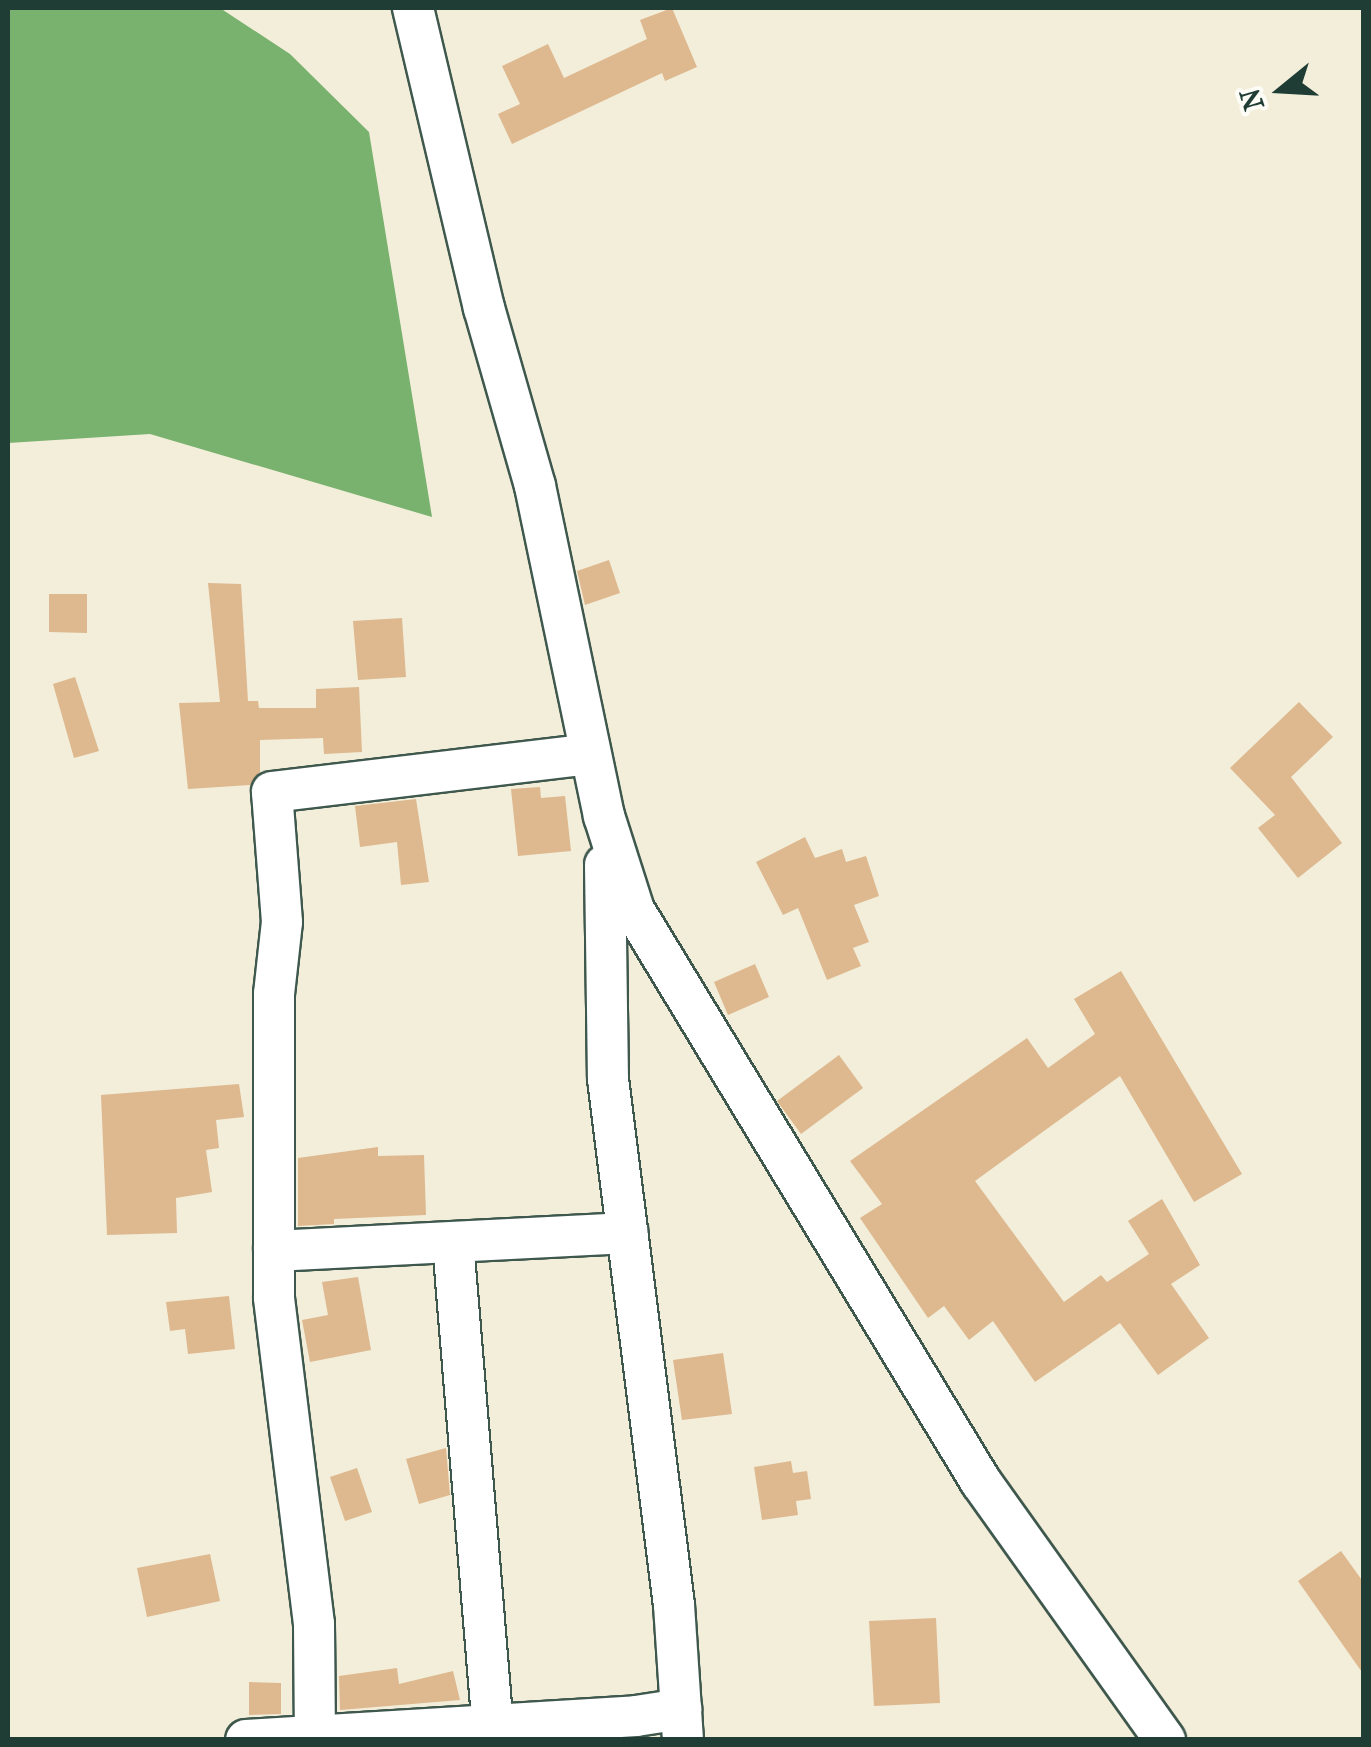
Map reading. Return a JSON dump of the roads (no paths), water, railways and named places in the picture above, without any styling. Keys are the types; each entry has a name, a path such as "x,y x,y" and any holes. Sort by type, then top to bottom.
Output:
{"street":[{"path":"413,8 484,308 534,486 604,816 634,910 818,1221 981,1482 1165,1740"},
{"path":"315,1738 314,1624 274,1297 274,994 282,922 272,792 590,754"},
{"path":"246,1740 493,1726 682,1724 674,1604 608,1079 604,816"},
{"path":"608,968 624,958 659,952"},
{"path":"274,1251 628,1232"},
{"path":"453,1244 493,1726"}]}
